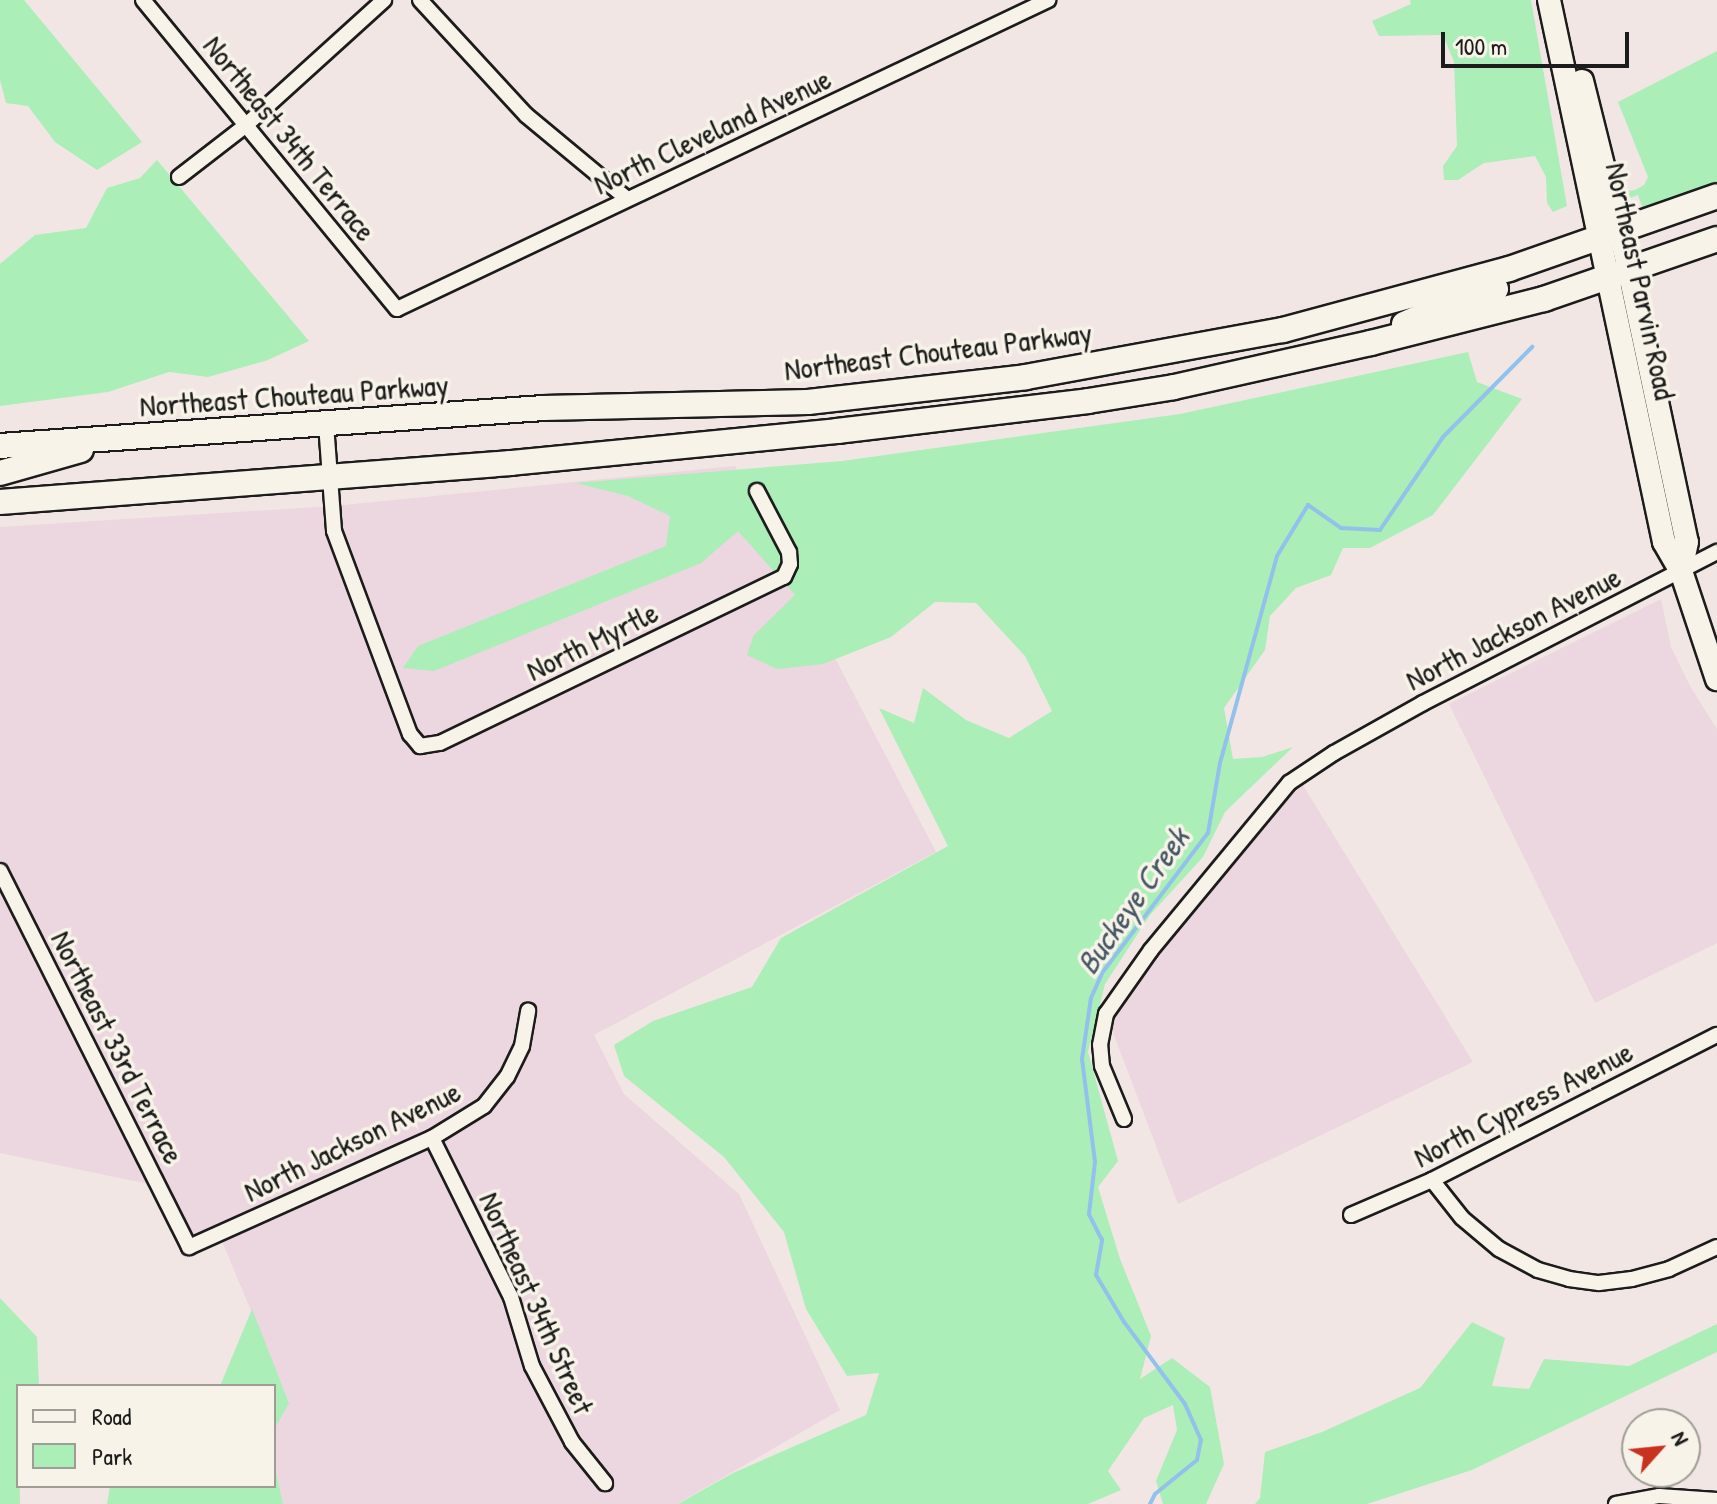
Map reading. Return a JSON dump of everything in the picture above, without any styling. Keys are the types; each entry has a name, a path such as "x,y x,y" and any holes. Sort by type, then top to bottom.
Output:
{"main road":[{"name":"Northeast Parvin Road","path":"1549,0 1612,229"},
{"name":"Northeast Parvin Road","path":"1561,0 1612,229 1617,280 1687,542 1681,571 1717,679"},
{"name":"Northeast Chouteau Parkway","path":"0,446 543,408 808,402 1026,377 1283,330 1509,269 1612,229 1717,196"},
{"path":"1617,280 1651,246 1717,222"},
{"path":"1371,343 1454,302 1574,265 1612,229"},
{"path":"0,502 718,444 1073,403 1174,387 1371,343 1544,299 1617,280 1717,239"},
{"path":"0,473 37,465 113,439"}],"street":[{"name":"Northeast 34th Terrace","path":"143,0 397,309"},
{"path":"179,177 245,126 384,0"},
{"path":"420,0 526,115 627,199"},
{"name":"North Cleveland Avenue","path":"397,309 1048,0"},
{"path":"326,424 329,475"},
{"name":"North Myrtle","path":"329,475 334,531 410,734 420,746 440,743 784,577 790,564 789,552 757,491"},
{"name":"North Jackson Avenue","path":"1124,1119 1102,1066 1100,1045 1106,1014 1151,950 1289,783 1334,753 1717,552"},
{"name":"Northeast 33rd Terrace","path":"0,871 189,1247"},
{"name":"North Jackson Avenue","path":"189,1247 432,1138 484,1106 507,1077 522,1046 528,1011"},
{"name":"North Cypress Avenue","path":"1351,1215 1432,1180 1717,1035"},
{"name":"Northeast 34th Street","path":"432,1138 511,1297 532,1366 572,1442 605,1483"},
{"path":"1432,1180 1462,1218 1499,1249 1538,1270 1569,1279 1599,1283 1632,1279 1669,1269 1717,1247"},
{"path":"1616,1504 1659,1496 1717,1500"}],"shaded area":[{"path":"735,466 936,852 594,1035 624,1094 739,1194 840,1410 677,1504 283,1504 276,1472 276,1426 289,1402 219,1234 189,1247 158,1186 0,1153 0,527 333,506"},
{"path":"1661,599 1671,647 1690,686 1717,729 1717,943 1595,1003 1449,704"},
{"path":"1301,782 1473,1062 1178,1204 1106,1014 1226,859"}],"green space":[{"path":"0,0 24,0 142,142 97,170 55,142 28,106 6,103 0,80"},
{"path":"1410,0 1531,0 1567,206 1553,212 1547,203 1546,177 1535,156 1484,163 1458,180 1444,180 1443,166 1457,146 1454,62 1443,35 1379,36 1372,21 1411,4"},
{"path":"1717,51 1717,183 1647,209 1643,209 1638,195 1625,200 1617,186 1627,191 1635,190 1644,185 1648,177 1618,102"},
{"path":"157,160 309,341 268,360 208,377 169,372 108,392 0,406 0,264 35,235 86,228 107,188 140,178"},
{"path":"1468,352 1477,382 1522,399 1433,515 1370,548 1343,548 1331,575 1296,588 1270,616 1265,650 1224,708 1233,759 1262,757 1293,747 1225,812 1203,857 1150,915 1105,984 1088,1052 1118,1161 1098,1187 1120,1259 1151,1336 1140,1379 1172,1358 1210,1387 1224,1464 1206,1504 1163,1504 1156,1481 1177,1430 1173,1405 1144,1418 1108,1471 1121,1490 1088,1504 678,1504 733,1473 866,1415 879,1373 847,1376 806,1309 784,1232 724,1157 624,1076 614,1045 653,1021 752,987 781,938 948,846 879,708 914,723 923,688 966,720 1009,738 1052,711 1025,656 976,603 935,602 891,637 823,664 777,669 747,655 754,635 795,595 738,531 701,563 434,671 403,668 418,646 666,546 670,516 628,496 576,483 842,461 1180,414"},
{"path":"0,1298 37,1337 39,1384 16,1384 16,1488 20,1488 20,1504 0,1504"},
{"path":"252,1309 289,1403 276,1426 276,1384 221,1384"},
{"path":"1472,1322 1505,1338 1492,1386 1529,1389 1544,1359 1629,1366 1717,1324 1717,1352 1472,1470 1367,1504 1255,1504 1260,1498 1265,1452 1322,1432 1420,1388"},
{"path":"276,1472 283,1504 107,1504 110,1488 276,1488"}],"waterway":[{"name":"Buckeye Creek","path":"1150,1504 1155,1494 1197,1460 1201,1440 1185,1404 1124,1322 1096,1275 1102,1240 1089,1214 1095,1162 1082,1059 1091,998 1102,973 1208,833 1220,763 1277,556 1308,505 1341,528 1380,530 1443,437 1532,347"}]}
